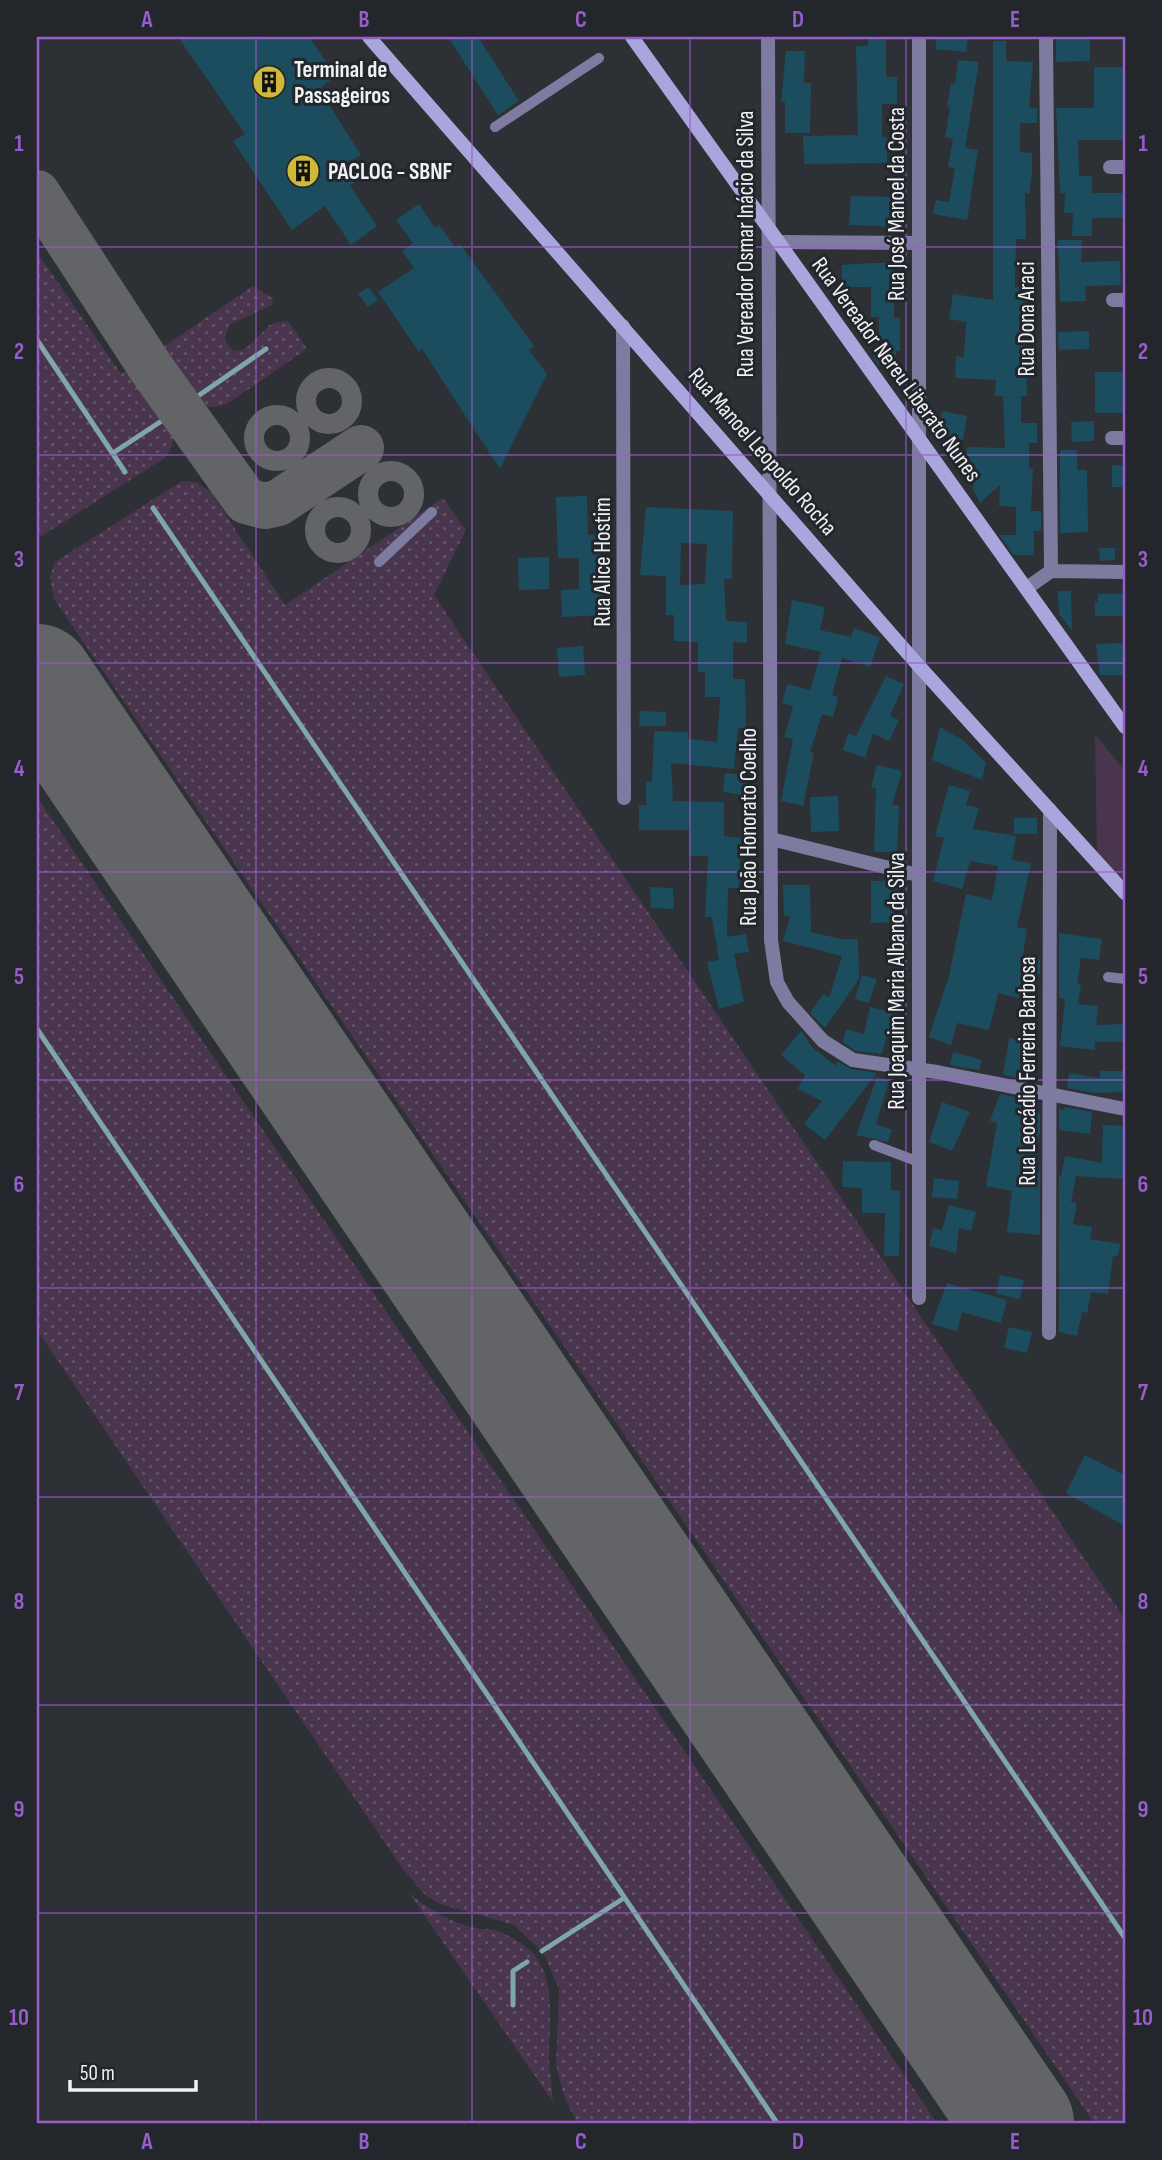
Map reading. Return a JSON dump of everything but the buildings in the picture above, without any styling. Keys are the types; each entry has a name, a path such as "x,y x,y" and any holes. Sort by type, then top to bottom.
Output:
{"main road":[{"name":"Rua Manoel Leopoldo Rocha","path":"369,37 918,665 1125,892"},
{"name":"Rua Vereador Nereu Liberato Nunes","path":"632,37 1125,727"}],"street":[{"name":"Rua Vereador Osmar Inácio da Silva","path":"768,37 770,494"},
{"name":"Rua José Manoel da Costa","path":"918,665 919,37"},
{"name":"Rua Dona Araci","path":"1046,37 1051,571"},
{"path":"779,242 918,243"},
{"name":"Rua Alice Hostim","path":"623,326 624,798"},
{"name":"Rua João Honorato Coelho","path":"770,494 773,963 777,982 788,1002 837,1052 872,1065 937,1072 1125,1109"},
{"path":"1027,588 1051,571 1125,572"},
{"name":"Rua Joaquim Maria Albano da Silva","path":"918,665 919,1298"},
{"name":"Rua Leocádio Ferreira Barbosa","path":"1049,1333 1050,810"},
{"path":"771,839 918,875"}],"lane":[{"path":"495,127 599,58"},
{"path":"379,562 432,512"},
{"path":"1108,977 1125,979"},
{"path":"874,1146 919,1162"}],"shaded area":[{"path":"37,252 121,374 133,367 173,426 173,436 171,447 163,459 37,539"},
{"path":"253,286 273,298 272,305 229,325 225,339 230,348 242,350 272,324 288,321 307,349 227,404 212,407 198,404 189,399 157,351"},
{"path":"182,481 196,482 211,492 285,605 443,498 466,530 434,595 1125,1619 1125,2123 1094,2123 54,599 50,577 55,562"},
{"path":"1095,734 1125,771 1125,882 1097,856"},
{"path":"37,797 937,2123 577,2123 564,2096 556,2065 559,1989 544,1954 514,1925 440,1904 425,1895 402,1868 37,1330"},
{"path":"409,1893 449,1919 466,1926 494,1930 517,1940 532,1952 547,1981 550,1998 549,2060 553,2102"}],"waterway":[{"path":"37,340 125,472"},
{"path":"198,396 266,349"},
{"path":"113,453 160,422"},
{"path":"153,508 1125,1938"},
{"path":"37,1029 777,2123"},
{"path":"542,1951 624,1898"},
{"path":"513,2005 513,1971 527,1962"}],"taxiway":[{"path":"37,193 151,368 246,501 265,506 278,503 361,448"},
{"path":"325,391 333,391 339,401 333,411 325,411 319,405 319,397 325,391"},
{"path":"273,428 281,428 287,438 281,448 273,448 267,442 267,434 273,428"},
{"path":"387,484 395,484 401,494 395,504 387,504 381,498 381,490 387,484"},
{"path":"334,520 342,520 348,530 342,540 334,540 328,534 328,526 334,520"}],"runway":[{"path":"37,680 1018,2123"}],"place":[{"name":"Terminal de Passageiros","path":"269,82"},
{"name":"PACLOG - SBNF","path":"303,171"}]}
